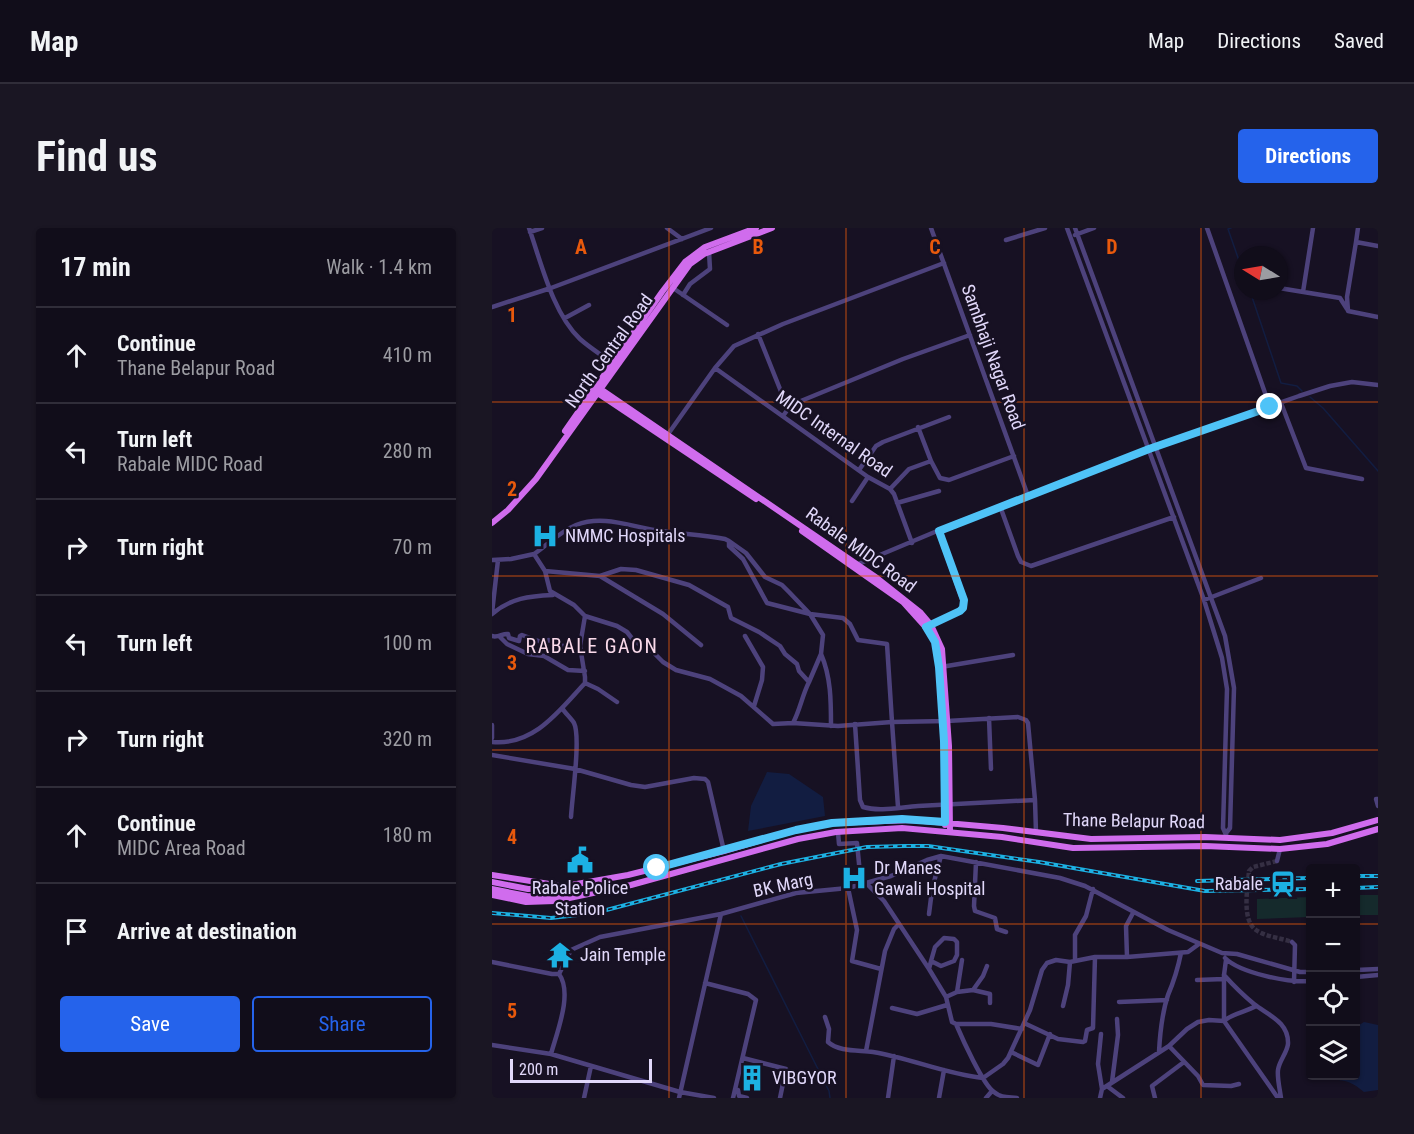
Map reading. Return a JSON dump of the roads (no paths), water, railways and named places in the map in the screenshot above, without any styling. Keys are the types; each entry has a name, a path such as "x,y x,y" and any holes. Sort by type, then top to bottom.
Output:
{"main road":[{"name":"North Central Road","path":"492,520 524,494 685,262 705,247 756,228"},
{"name":"North Central Road","path":"614,364 690,264 709,252 772,228"},
{"name":"Rabale MIDC Road","path":"597,390 723,474 904,601 929,626 941,667 948,832"},
{"name":"Thane Belapur Road","path":"571,885 628,875 796,830 832,823 902,819 1091,840 1226,835 1280,840 1345,830 1378,820"},
{"name":"Thane Belapur Road","path":"573,896 631,885 798,839 838,832 892,828 1002,837 1073,848 1205,846 1280,849 1327,844 1378,829"},
{"path":"492,875 534,883 571,885"},
{"path":"492,882 533,889 571,885"},
{"path":"492,889 532,896 573,896"},
{"path":"492,895 532,902 555,901 573,896"}],"street":[{"path":"542,228 530,230 551,288 565,318 580,339 614,364"},
{"path":"667,228 682,239"},
{"path":"492,308 711,228"},
{"name":"Sambhaji Nagar Road","path":"931,228 1028,496"},
{"path":"1006,240 1045,228"},
{"path":"1067,228 1204,600 1222,658 1227,689 1223,828 1226,835"},
{"path":"1075,228 1225,636 1234,688 1230,828 1226,835"},
{"path":"1070,236 1094,228"},
{"path":"1207,228 1270,407"},
{"path":"1303,292 1313,228"},
{"path":"1348,312 1347,297 1358,228"},
{"path":"1356,242 1378,246"},
{"path":"683,295 690,284 710,269 709,252"},
{"path":"666,436 715,368 734,346 758,334 944,263"},
{"path":"673,288 727,325"},
{"path":"1288,290 1340,298 1348,312"},
{"path":"565,318 589,305"},
{"path":"1348,312 1378,317"},
{"path":"758,334 788,409"},
{"path":"783,416 796,403 970,335"},
{"name":"MIDC Internal Road","path":"715,368 868,477 890,489 912,543"},
{"path":"1120,371 1127,369"},
{"path":"854,566 1000,506 1149,449 1330,386 1352,382 1378,385"},
{"path":"1126,388 1133,386"},
{"path":"1281,403 1306,468 1362,479"},
{"path":"1136,414 1142,411"},
{"path":"858,470 876,446 918,427 949,417"},
{"path":"918,427 940,478 949,480 1014,456"},
{"path":"890,489 909,469 931,461"},
{"path":"852,501 868,477"},
{"path":"897,504 939,491"},
{"path":"1000,506 1021,562 1031,566 1174,517"},
{"path":"492,614 495,560 534,554 576,525 597,521 627,523 660,531 696,534 729,541 746,553 765,577 782,585 810,614 823,635 821,654 793,723"},
{"path":"929,626 960,611 964,604 939,531"},
{"path":"729,541 729,546 743,560 767,603 810,614 843,618 850,624 858,640 887,644 898,807"},
{"path":"534,554 545,572 553,595"},
{"path":"545,572 600,576 628,568 689,585 728,607 732,619 774,640 797,664 799,671 809,682"},
{"path":"600,576 663,614 700,645"},
{"path":"1204,600 1261,578"},
{"path":"492,614 512,600 553,595 574,605 585,616 617,626 627,632 634,641 676,670 710,679 741,696 773,724 831,726 1018,717 1026,720 1035,800 1036,833"},
{"path":"492,725 492,740 502,743 526,738 544,725 585,683 585,671 580,653 585,616"},
{"path":"492,636 508,634 509,639 515,641 519,641 522,635 544,643 549,640 580,653"},
{"path":"500,636 507,644 528,654 544,656 568,670 585,671"},
{"path":"745,636 763,667 762,680 754,706"},
{"path":"821,654 828,677 831,726"},
{"path":"941,667 1013,655"},
{"path":"1222,658 1229,656"},
{"path":"585,683 617,702"},
{"path":"562,708 574,723 576,730 571,817"},
{"path":"989,718 991,769"},
{"path":"1226,718 1233,718"},
{"path":"855,724 861,805 871,809 1035,800"},
{"path":"492,755 575,770 645,787 694,778 705,779 708,782 724,851"},
{"path":"1378,799 1376,799 1378,806"},
{"path":"838,832 839,844 857,843 864,884 884,901 930,969 946,997 952,1022 956,1024 983,1078 992,1091 1002,1097 1017,1098"},
{"path":"1277,861 1280,849"},
{"path":"929,914 934,893 934,878 941,856"},
{"name":"BK Marg","path":"559,974 571,950 584,942 600,937 721,914 796,893 848,888 891,876 941,856 1060,878 1093,889 1133,912 1222,953 1237,954 1295,971 1306,972"},
{"path":"976,862 975,911 995,918 997,929 1006,932"},
{"path":"848,888 857,930 851,955 852,961 881,969"},
{"path":"1063,1006 1073,961 1074,935 1086,916 1093,889"},
{"path":"1127,957 1126,926 1133,912"},
{"path":"679,1095 721,914"},
{"path":"866,1051 878,998 881,969 890,936 899,924"},
{"path":"930,969 932,951 944,938 954,939 957,942 957,955 954,961 941,966 931,961"},
{"path":"1292,942 1295,945 1294,982"},
{"path":"825,1017 829,1029 828,1042 833,1047 894,1056 983,1078 1003,1064 1011,1052 1030,1010 1042,970 1052,960 1073,961 1095,957 1181,953 1188,952 1199,944"},
{"path":"1159,1052 1161,1022 1181,953"},
{"path":"1222,953 1233,966 1281,980 1306,981"},
{"path":"1024,1023 1058,1039 1083,1042 1087,1030 1092,1029 1095,957"},
{"path":"957,992 962,960"},
{"path":"1226,960 1224,1021 1280,1098"},
{"path":"492,962 559,974 563,980 565,998 551,1054"},
{"path":"973,990 987,966"},
{"path":"1360,970 1378,969"},
{"path":"1360,976 1378,975"},
{"path":"1197,980 1224,977"},
{"path":"1224,977 1256,1006 1271,1014 1281,1023 1287,1035 1288,1045 1278,1070 1280,1098"},
{"path":"705,983 748,994 756,1000 733,1098"},
{"path":"946,997 957,992 973,990 990,994 990,1003"},
{"path":"1119,1002 1167,1000"},
{"path":"892,1008 917,1014 947,1005"},
{"path":"1107,1086 1169,1046 1198,1022 1224,1021 1256,1006"},
{"path":"1100,1098 1107,1086 1118,1035 1117,1020"},
{"path":"956,1024 991,1024 1022,1029"},
{"path":"1011,1052 1038,1065 1050,1034"},
{"path":"1101,1034 1098,1064 1107,1086 1123,1098"},
{"path":"492,1045 551,1054 679,1095 714,1098"},
{"path":"1169,1046 1198,1076 1203,1085 1239,1084"},
{"path":"888,1098 894,1056"},
{"path":"743,1058 786,1069 780,1098"},
{"path":"1153,1097 1152,1086 1184,1062"},
{"path":"584,1098 591,1066"},
{"path":"939,1098 944,1070"},
{"path":"742,1075 737,1094 747,1098"},
{"path":"986,1098 992,1091"}],"water":[{"path":"767,772 789,774 823,797 825,816 748,831 751,806"},
{"path":"1364,1022 1378,1025 1378,1090 1364,1092 1348,1082 1339,1080 1360,1080 1360,1024"}],"waterway":[{"path":"1231,228 1228,229 1234,246"},
{"path":"1253,300 1281,383 1297,386 1302,391"},
{"path":"1310,397 1323,408 1378,471"},
{"path":"741,916 829,1091 830,1098"}],"tunnel":[{"path":"1277,861 1253,867 1249,871 1248,919 1256,930 1292,942"}],"railway":[{"path":"492,913 551,918 595,913 781,864 867,847 928,846 1039,862 1205,891 1306,889"},
{"path":"1360,876 1378,876"},
{"path":"1197,881 1306,878"},
{"path":"1360,888 1378,887"}],"place":[{"name":"NMMC Hospitals","path":"545,536"},
{"name":"Rabale Police Station","path":"580,860"},
{"name":"Dr Manes Gawali Hospital","path":"854,878"},
{"name":"Rabale","path":"1283,884"},
{"name":"Jain Temple","path":"560,955"},
{"name":"VIBGYOR","path":"752,1078"}],"district":[{"name":"RABALE GAON","path":"592,646"}]}
